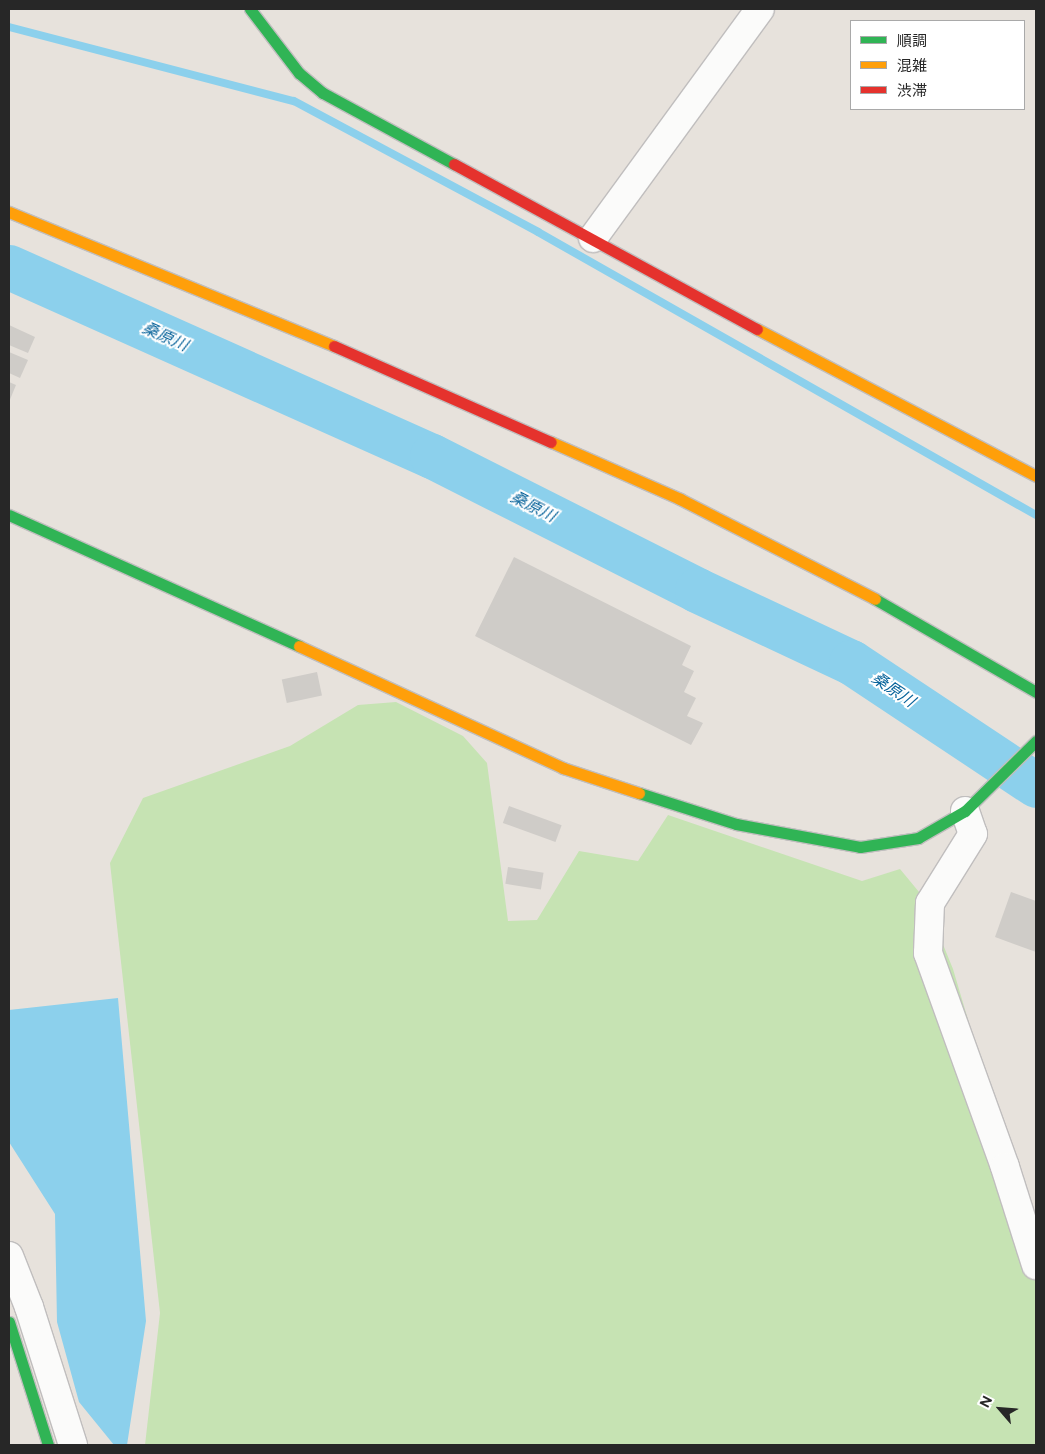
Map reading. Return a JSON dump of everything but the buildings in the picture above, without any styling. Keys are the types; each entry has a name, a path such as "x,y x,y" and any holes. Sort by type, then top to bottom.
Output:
{"street":[{"path":"250,9 299,73 323,93 1036,476"},
{"path":"592,238 760,9"},
{"path":"9,212 325,342 680,499 914,620 1036,692"},
{"path":"9,515 447,712 563,768 736,824 860,847 918,838 965,811 1036,741"},
{"path":"965,811 973,834 930,903 928,953 1005,1167 1036,1265"},
{"path":"9,1256 29,1307 73,1445"},
{"path":"9,1322 48,1445"}],"green space":[{"path":"396,702 463,736 487,763 508,921 537,920 579,851 638,861 668,815 862,881 900,869 924,898 953,969 1036,1249 1036,1445 145,1445 160,1313 110,863 143,798 290,746 358,705"}],"water":[{"path":"118,998 146,1321 127,1445 114,1445 79,1402 57,1322 55,1214 9,1142 9,1010"}],"waterway":[{"path":"9,27 294,101 538,232 1036,515"},
{"name":"桑原川","path":"9,267 432,456 697,590 851,662 1036,785"}],"traffic: fast":[{"path":"250,9 299,73 323,93 454,164"},
{"path":"9,515 299,646"},
{"path":"875,599 1036,692"},
{"path":"639,793 736,824 860,847 918,838 965,811 1036,741"},
{"path":"9,1322 48,1445"}],"traffic: slow":[{"path":"9,212 334,346"},
{"path":"757,329 1036,476"},
{"path":"551,442 680,499 875,599"},
{"path":"299,646 563,768 639,793"}],"traffic: jam":[{"path":"454,164 757,329"},
{"path":"334,346 551,442"}]}
